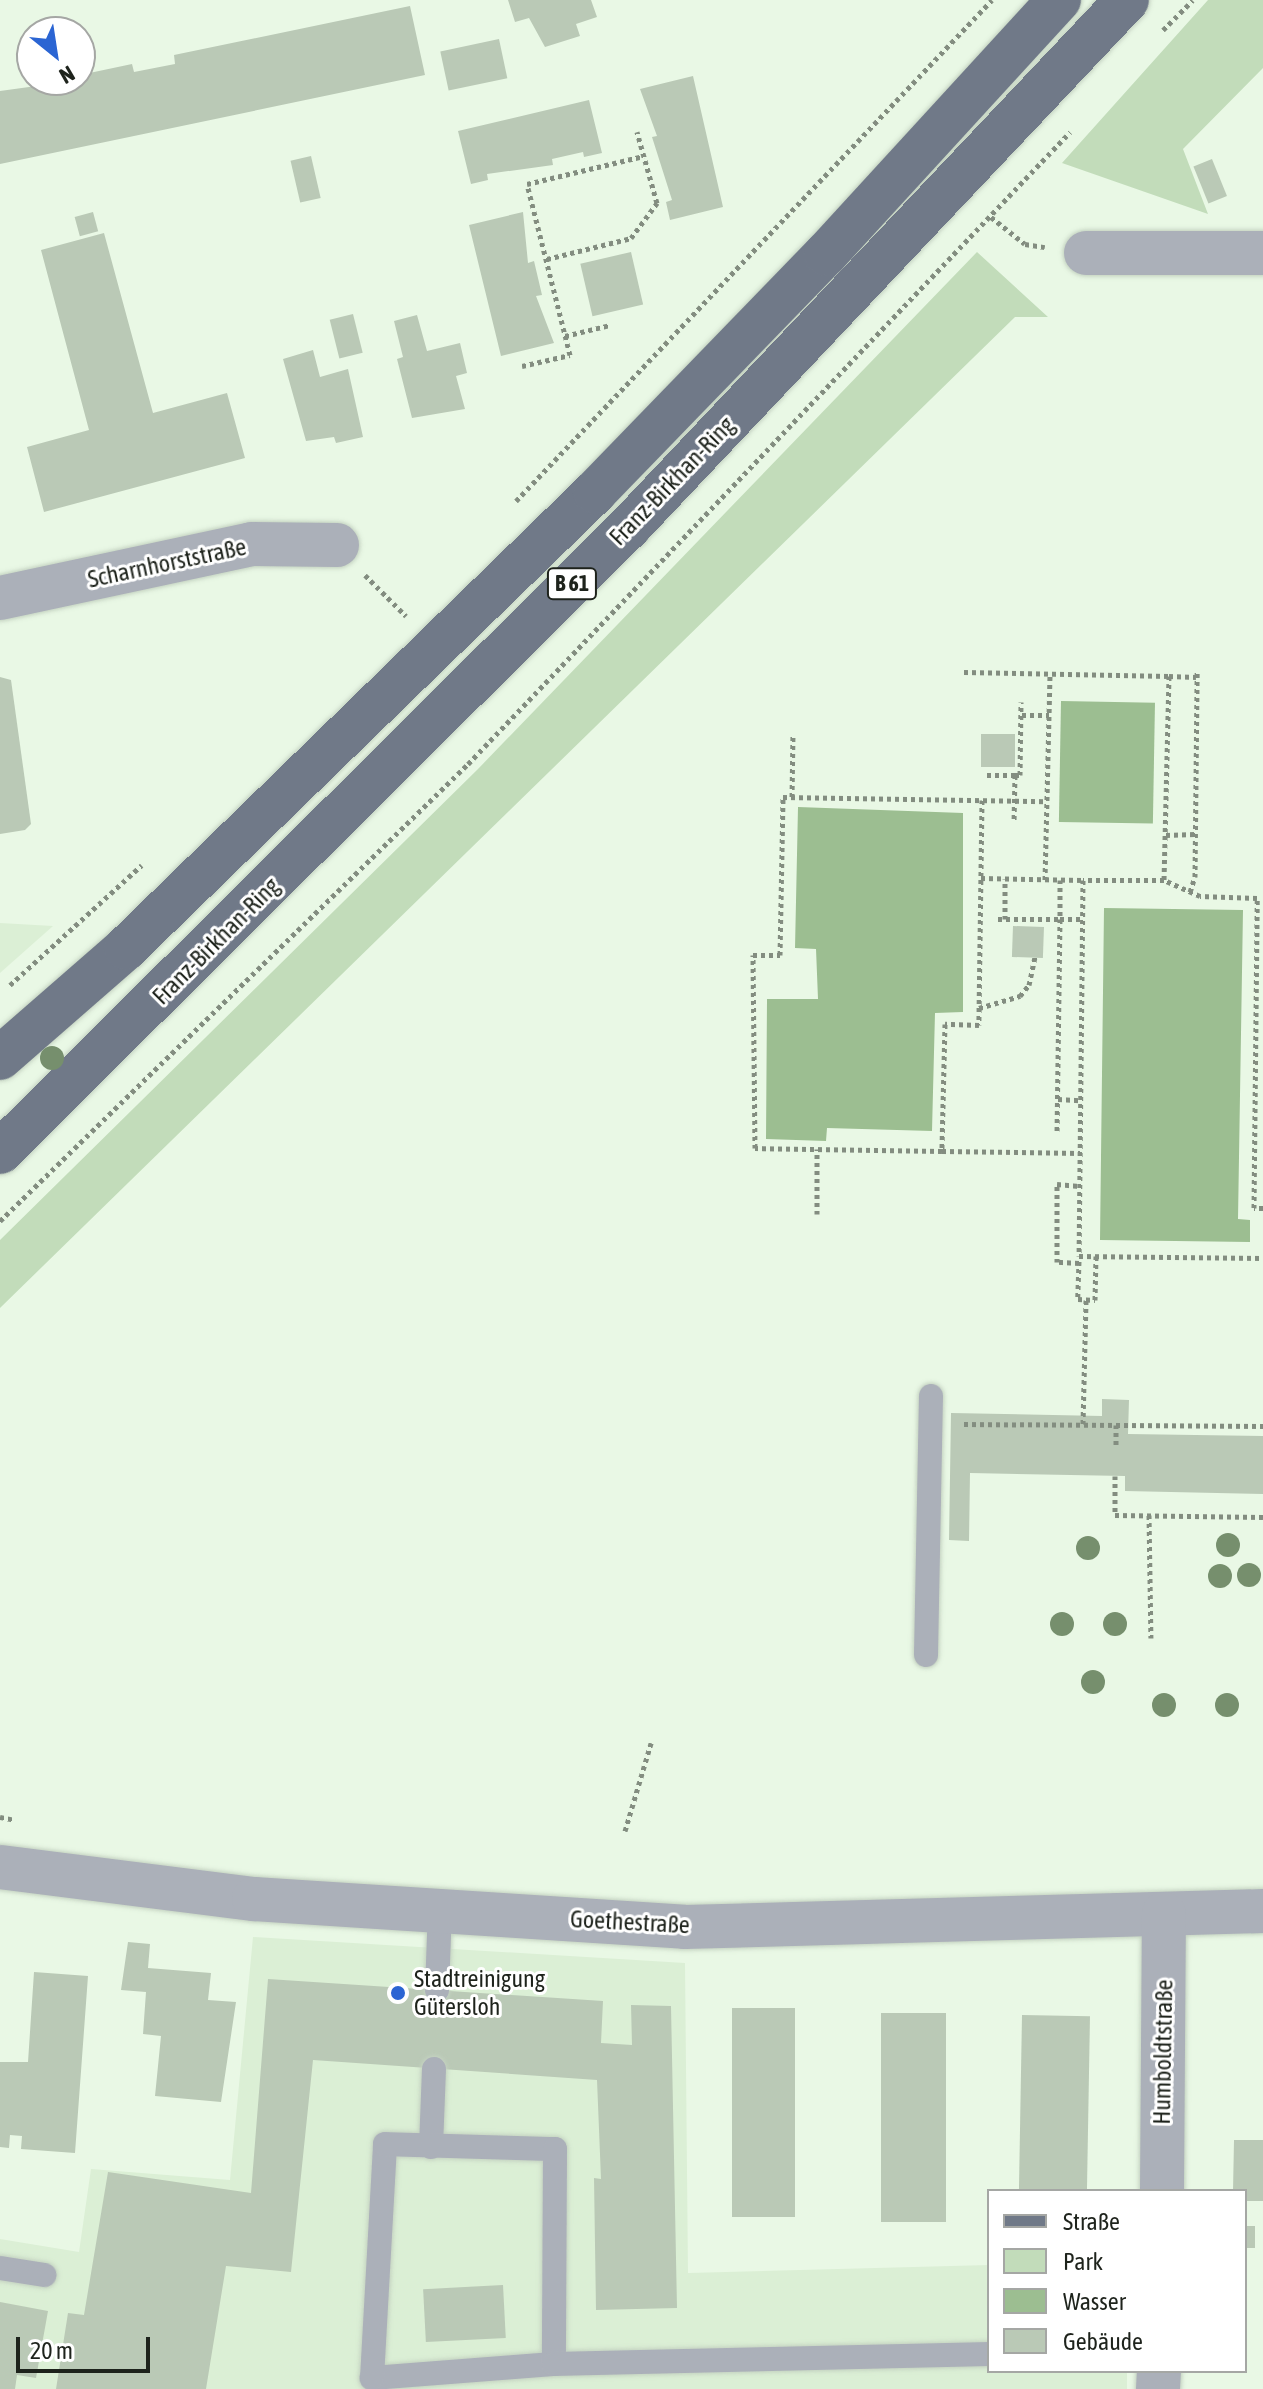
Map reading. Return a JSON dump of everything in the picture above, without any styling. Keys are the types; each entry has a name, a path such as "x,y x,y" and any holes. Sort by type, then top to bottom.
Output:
{"main road":[{"name":"Franz-Birkhan-Ring","path":"0,1058 126,948 438,648 826,254 1059,0"},
{"name":"Franz-Birkhan-Ring","path":"0,1152 629,527 1127,0"}],"street":[{"path":"1086,253 1263,253"},
{"name":"Scharnhorststraße","path":"0,598 252,544 337,545"},
{"name":"Goethestraße","path":"0,1867 254,1899 684,1927 1263,1911"},
{"name":"Humboldtstraße","path":"1162,2189 1164,1914"}],"lane":[{"path":"926,1655 931,1396"},
{"path":"437,1990 440,1909"},
{"path":"431,2147 434,2069"},
{"path":"554,2364 555,2149 385,2144 372,2378 554,2364 987,2354"},
{"path":"0,2268 44,2275"}],"path":[{"path":"513,504 992,0"},
{"path":"547,259 631,238 657,203 637,132"},
{"path":"522,366 570,355 527,184 644,156"},
{"path":"991,217 1025,244 1086,253"},
{"path":"565,336 610,325"},
{"path":"337,545 438,648"},
{"path":"394,626 416,604"},
{"path":"964,672 1197,675 1195,834 1190,892"},
{"path":"1045,880 1050,675"},
{"path":"1164,880 1169,676"},
{"path":"987,775 1020,775 1021,702"},
{"path":"1021,715 1049,715"},
{"path":"792,797 793,735"},
{"path":"1014,821 1015,775"},
{"path":"1046,801 783,797 780,955 753,955 755,1148 1080,1153"},
{"path":"942,1151 945,1024 979,1025 982,800"},
{"path":"1166,835 1195,834"},
{"path":"0,994 154,854"},
{"path":"981,878 1164,880 1190,892 1257,898 1260,903 1254,1208 1263,1208"},
{"path":"1005,879 1001,919 1035,923 1082,919"},
{"path":"1057,1131 1060,880"},
{"path":"1083,880 1078,1299 1095,1300 1096,1256"},
{"path":"979,1008 1020,996 1029,985 1035,957"},
{"path":"1255,1087 1263,1087"},
{"path":"1058,1099 1080,1100"},
{"path":"817,1149 817,1214"},
{"path":"1079,1186 1057,1184 1057,1262 1096,1256 1263,1258"},
{"path":"1083,1424 1086,1300"},
{"path":"930,1425 1263,1426"},
{"path":"1116,1425 1116,1447"},
{"path":"1115,1476 1115,1515 1263,1517"},
{"path":"1149,1515 1151,1638"},
{"path":"625,1831 651,1743"}],"shaded area":[{"path":"0,923 53,926 0,973"},
{"path":"253,1937 685,1963 688,2273 987,2265 987,2373 1127,2373 1127,2389 0,2389 0,2239 79,2252 91,2169 230,2180"}],"green space":[{"path":"1208,0 1263,0 1263,68 1183,149 1208,214 1062,163"},
{"path":"977,252 1048,317 1015,317 0,1308 0,1240 478,769"}],"water":[{"path":"1061,701 1155,703 1153,824 1059,822"},
{"path":"798,807 963,813 963,1012 935,1013 932,1131 827,1128 826,1141 766,1139 767,999 818,999 816,949 795,948"},
{"path":"1104,908 1243,910 1238,1219 1250,1220 1250,1242 1100,1240"}],"building":[{"path":"508,0 591,0 597,17 576,24 580,36 545,47 529,18 515,22"},
{"path":"410,6 425,75 0,164 0,91 16,89 16,96 96,96 96,72 132,64 134,72 175,64 174,55"},
{"path":"499,39 507,78 449,91 440,51"},
{"path":"693,76 723,207 670,220 666,202 672,200 652,137 657,136 640,89"},
{"path":"589,100 602,153 584,157 583,152 552,159 553,165 487,174 488,180 471,184 458,131"},
{"path":"311,156 321,198 300,203 291,161"},
{"path":"1212,159 1227,196 1208,204 1193,166"},
{"path":"93,212 98,231 80,236 75,217"},
{"path":"523,212 528,263 534,261 542,295 536,296 554,343 501,356 469,225"},
{"path":"104,233 153,413 227,393 245,458 44,512 27,447 89,430 41,250"},
{"path":"631,252 643,305 592,316 580,264"},
{"path":"353,314 363,353 339,359 330,320"},
{"path":"417,315 427,351 460,343 467,373 456,376 465,409 412,418 397,359 403,357 394,321"},
{"path":"313,350 320,377 348,369 363,437 336,443 334,437 306,441 283,359"},
{"path":"0,677 11,680 31,824 25,830 0,834"},
{"path":"981,734 1015,734 1015,767 981,767"},
{"path":"1013,926 1044,927 1043,958 1012,957"},
{"path":"1102,1399 1129,1400 1128,1434 1263,1436 1263,1494 1125,1491 1125,1476 970,1473 969,1541 949,1540 951,1413 1102,1416"},
{"path":"128,1942 150,1944 148,1968 211,1973 208,2000 236,2002 221,2102 155,2096 161,2036 143,2034 146,1992 121,1990"},
{"path":"34,1972 88,1976 75,2153 21,2149 22,2136 10,2135 9,2148 0,2147 0,2062 28,2062"},
{"path":"268,1979 603,2001 601,2043 632,2045 631,2005 671,2006 677,2308 596,2310 594,2178 601,2179 597,2080 313,2060 291,2272 226,2266 206,2389 56,2389 68,2313 84,2315 108,2172 251,2193"},
{"path":"732,2008 795,2008 795,2217 732,2217"},
{"path":"881,2013 946,2013 946,2222 881,2222"},
{"path":"1022,2015 1090,2016 1087,2189 1019,2189"},
{"path":"1234,2140 1263,2140 1263,2201 1247,2201 1247,2189 1233,2189"},
{"path":"1247,2226 1255,2226 1255,2248 1247,2248"},
{"path":"503,2285 506,2338 426,2342 423,2289"},
{"path":"0,2302 48,2311 36,2378 17,2375 15,2389 0,2389"}],"place":[{"name":"Stadtreinigung Gütersloh","path":"398,1993"}]}
